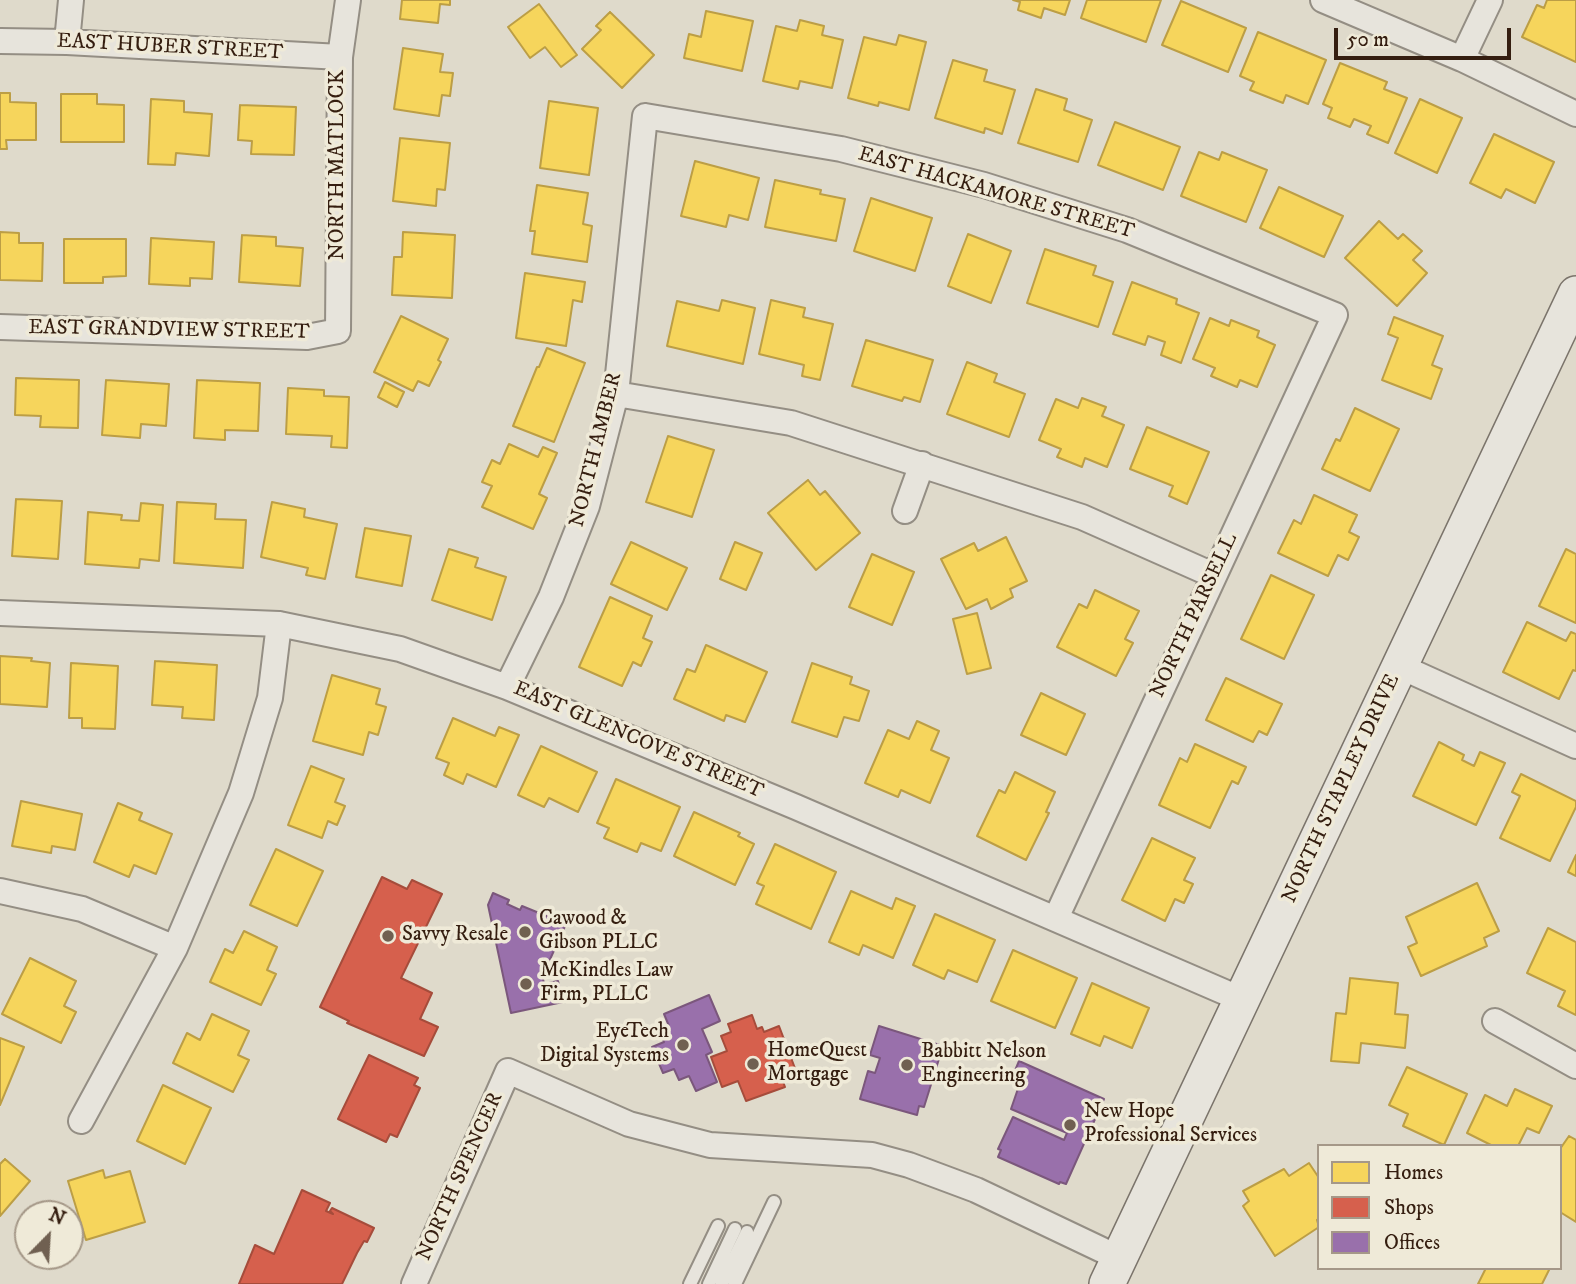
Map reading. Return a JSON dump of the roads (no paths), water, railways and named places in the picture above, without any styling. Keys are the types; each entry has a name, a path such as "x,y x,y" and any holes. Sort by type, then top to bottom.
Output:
{"main road":[{"name":"NORTH STAPLEY DRIVE","path":"1113,1271 1576,294"}],"street":[{"path":"67,42 71,0"},
{"name":"NORTH MATLOCK","path":"338,331 340,57 348,0"},
{"path":"1323,0 1462,59 1576,114"},
{"path":"1462,59 1490,0"},
{"name":"EAST HUBER STREET","path":"0,41 67,42 340,57"},
{"name":"EAST HACKAMORE STREET","path":"645,116 841,149 984,186 1127,230 1335,315"},
{"name":"NORTH AMBER","path":"507,687 551,597 587,506 616,394 645,116"},
{"name":"NORTH PARSELL","path":"1056,918 1335,315"},
{"name":"EAST GRANDVIEW STREET","path":"0,327 307,337 338,331"},
{"path":"616,394 791,423 1082,516 1213,575"},
{"path":"905,511 922,464"},
{"name":"EAST GLENCOVE STREET","path":"0,613 279,624 400,649 507,687 1056,918 1243,1000"},
{"path":"81,1121 175,948 241,793 270,698 279,624"},
{"path":"1399,666 1576,746"},
{"path":"0,891 82,909 175,948"},
{"path":"1495,1021 1576,1066"},
{"name":"NORTH SPENCER","path":"414,1284 508,1071 629,1124 698,1142 770,1150 872,1155 909,1165 976,1190 1113,1271"}],"lane":[{"path":"735,1284 774,1202"},
{"path":"690,1284 718,1226"},
{"path":"709,1284 741,1231 722,1284"}],"place":[{"name":"Cawood & Gibson PLLC","path":"525,932"},
{"name":"Savvy Resale","path":"388,936"},
{"name":"McKindles Law Firm, PLLC","path":"526,984"},
{"name":"EyeTech Digital Systems","path":"683,1045"},
{"name":"HomeQuest Mortgage","path":"753,1064"},
{"name":"Babbitt Nelson Engineering","path":"907,1065"},
{"name":"New Hope Professional Services","path":"1070,1125"}]}
